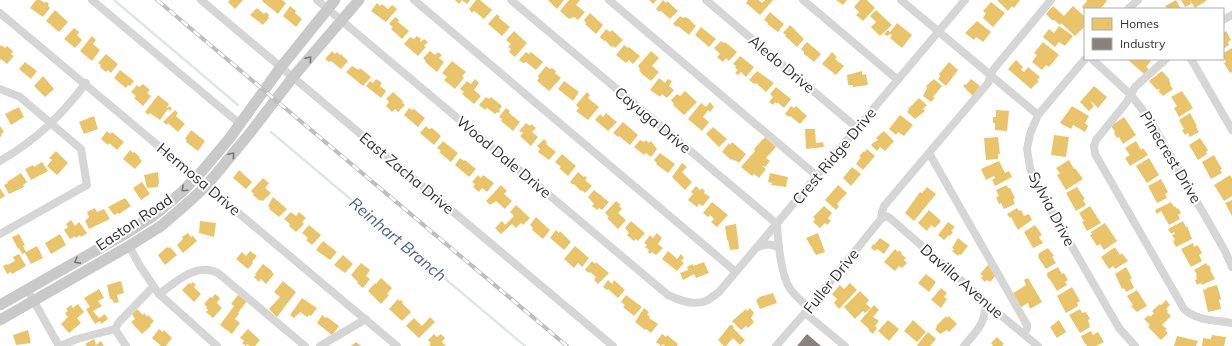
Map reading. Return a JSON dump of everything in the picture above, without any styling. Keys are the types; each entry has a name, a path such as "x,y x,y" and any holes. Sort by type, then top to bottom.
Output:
{"main road":[{"name":"Easton Road","path":"0,305 123,235 153,216 182,192 197,177 229,139 281,67 335,0"},
{"name":"Easton Road","path":"0,320 161,226 191,200 207,185 250,133 293,77 359,0"},
{"path":"123,235 129,246"}],"street":[{"path":"92,0 240,124"},
{"name":"East Zacha Drive","path":"201,0 613,346"},
{"name":"Wood Dale Drive","path":"317,0 668,295 682,301 697,303"},
{"path":"414,0 736,272"},
{"name":"Cayuga Drive","path":"511,0 777,224"},
{"path":"609,0 817,176"},
{"name":"Aledo Drive","path":"706,0 858,128"},
{"path":"803,0 898,80"},
{"path":"901,0 1038,115 1084,60"},
{"name":"Crest Ridge Drive","path":"697,303 706,301 719,292 965,0"},
{"path":"884,218 882,212 884,206 988,83 993,70 1051,0"},
{"path":"1129,8 1138,0"},
{"name":"Hermosa Drive","path":"0,13 86,83 397,346"},
{"name":"Pinecrest Drive","path":"1093,60 1131,95 1149,118 1226,251 1232,267"},
{"path":"1165,60 1135,87 1131,95 1096,140 1094,154 1184,310 1190,315 1198,318 1232,323"},
{"path":"1192,60 1232,130"},
{"path":"0,161 18,151 51,124 86,83"},
{"path":"0,234 87,185 81,149 20,97 1,90"},
{"name":"Sylvia Drive","path":"1038,115 1030,134 1027,149 1030,168 1036,184 1119,328 1135,346"},
{"path":"929,153 1027,326 1024,334"},
{"name":"Davilla Avenue","path":"884,218 890,218 979,296 985,306 998,313 1038,346"},
{"name":"Fuller Drive","path":"776,346 884,218"},
{"path":"777,224 779,248 786,277 791,290 807,311 845,346"},
{"path":"757,247 766,244 773,244 779,248"},
{"path":"129,246 159,294 217,346"},
{"path":"159,294 191,273 212,270 218,273 305,346"},
{"path":"27,289 60,346 77,339 115,329 119,322 154,287"},
{"path":"964,346 984,321 986,312 985,306"},
{"path":"320,346 366,319"},
{"path":"115,329 126,346"}],"building: Homes":[{"path":"36,0 40,0 45,3 46,1 49,4 48,6 50,8 43,17 30,8"},
{"path":"230,0 243,0 235,9 228,2"},
{"path":"282,0 286,3 278,14 262,1"},
{"path":"455,0 462,0 459,4"},
{"path":"462,0 470,0 467,4"},
{"path":"476,0 480,0 492,10 484,19 474,11 472,13 469,9"},
{"path":"548,0 564,0 557,9"},
{"path":"569,0 580,0 576,5 585,12 578,20 574,17 569,19 560,11"},
{"path":"649,0 657,0 653,4"},
{"path":"663,0 666,3 667,1 678,11 670,19 661,11 659,12 656,9"},
{"path":"748,0 759,0 762,3 765,0 773,0 760,15 746,3"},
{"path":"836,0 847,0 843,5"},
{"path":"860,0 867,0 875,8 863,21 856,15 859,12 854,7"},
{"path":"997,0 1020,0 1014,8 1012,6 1008,11"},
{"path":"1086,0 1107,1 1101,8 1084,9 1082,7 1087,1"},
{"path":"1176,0 1180,8 1166,8 1165,6"},
{"path":"1181,0 1206,1 1195,8 1190,1 1191,4 1185,7"},
{"path":"991,2 1005,13 993,27 983,18 986,13 983,11"},
{"path":"377,3 380,6 382,4 388,9 392,5 397,9 386,22 371,11"},
{"path":"290,6 302,19 296,27 283,16"},
{"path":"1053,6 1064,16 1073,6 1084,16 1084,27 1075,36 1061,23 1060,25 1054,20 1053,21 1046,14"},
{"path":"257,8 264,14 266,12 269,15 269,18 263,25 250,15"},
{"path":"55,10 68,22 59,32 46,21"},
{"path":"876,10 892,25 880,36 871,27 876,22 870,16"},
{"path":"770,12 784,24 778,32 764,20"},
{"path":"590,13 603,25 596,34 585,24 586,23 584,20"},
{"path":"497,14 500,17 499,18 510,27 502,36 488,24"},
{"path":"680,16 689,19 696,26 689,35 673,24"},
{"path":"395,17 399,20 398,22 409,31 402,39 391,29 393,27 389,24"},
{"path":"977,21 991,32 983,42 976,37 974,40 965,33"},
{"path":"897,23 912,35 902,48 890,38 892,35 890,34 887,36 884,34 888,30 890,32"},
{"path":"790,25 804,39 797,47 783,33"},
{"path":"1059,26 1073,36 1065,46 1059,42 1055,47 1043,37 1049,29 1054,33"},
{"path":"701,27 716,39 709,47 695,35"},
{"path":"74,28 79,32 77,35 82,40 75,48 64,39"},
{"path":"606,29 610,32 612,30 623,40 615,48 613,46 611,47 600,37"},
{"path":"514,31 527,43 515,57 509,52 511,49 508,47 511,44 506,40"},
{"path":"1226,31 1231,40 1228,42 1229,45 1224,48 1224,32"},
{"path":"92,36 96,40 93,44 100,50 92,61 80,51"},
{"path":"417,36 421,39 421,42 424,39 428,42 424,46 426,47 418,56 404,44 410,37 414,39"},
{"path":"721,41 724,43 725,42 737,52 729,61 726,58 723,62 717,57 720,54 714,48"},
{"path":"807,42 821,54 814,62 804,54 801,49"},
{"path":"1043,42 1059,55 1049,67 1046,65 1042,70 1032,62 1037,55 1034,53"},
{"path":"1,45 5,48 7,46 13,51 11,54 14,56 7,64 1,59 0,61"},
{"path":"624,45 640,56 633,64 629,60 626,63 616,55"},
{"path":"1232,48 1232,72 1230,73 1224,63 1226,62 1224,59 1224,52"},
{"path":"332,51 335,54 337,52 340,55 341,54 348,61 341,69 331,61 329,62 325,59"},
{"path":"430,51 435,55 438,52 442,55 439,58 444,62 437,72 425,62 426,61 423,58"},
{"path":"651,51 659,58 652,66 659,72 651,81 642,74 638,66"},
{"path":"526,52 529,54 531,52 543,62 536,70 526,62 523,63 519,60"},
{"path":"832,52 837,57 835,59 844,66 836,75 822,64"},
{"path":"106,54 118,64 111,73 108,70 106,72 98,63"},
{"path":"740,56 754,67 746,77 741,72 738,75 735,73 738,70 733,64"},
{"path":"1016,60 1023,67 1021,70 1024,72 1028,67 1040,77 1037,80 1039,81 1031,89 1008,69"},
{"path":"1128,60 1151,61 1146,67 1149,69 1144,74"},
{"path":"452,61 466,72 462,76 464,78 455,89 444,80 447,77 442,73"},
{"path":"25,62 37,71 31,79 19,69"},
{"path":"949,62 958,70 946,86 938,79 940,76 939,74"},
{"path":"352,66 359,70 360,68 371,77 363,86 346,72"},
{"path":"546,66 556,71 555,73 561,78 549,91 537,81 539,78 538,76"},
{"path":"120,70 134,81 126,88 114,78"},
{"path":"757,71 774,83 766,92 756,83 754,84 749,80"},
{"path":"862,71 862,75 866,74 868,85 853,87 853,85 848,85 847,75"},
{"path":"1162,71 1170,80 1170,85 1173,89 1163,96 1158,91 1160,90 1157,90 1149,81"},
{"path":"43,76 54,89 45,97 34,86"},
{"path":"659,78 665,83 668,79 672,81 669,86 674,90 667,98 662,94 660,97 650,90"},
{"path":"376,79 382,83 380,86 386,91 381,98 366,86 370,81 373,83"},
{"path":"475,79 479,83 474,90 481,96 474,104 462,94 464,92 460,89 467,81 471,84"},
{"path":"934,79 942,86 931,102 923,96 927,88 926,86"},
{"path":"971,79 980,86 973,96 963,86 965,84 966,85"},
{"path":"564,81 579,92 573,101 558,89"},
{"path":"143,84 150,90 147,93 151,96 143,106 134,98 136,96 131,92 137,85 139,87"},
{"path":"1094,86 1107,97 1098,108 1092,102 1091,103 1094,106 1089,111 1080,102"},
{"path":"776,87 791,99 784,108 778,103 777,104 775,102 773,105 769,102 773,97 770,94"},
{"path":"685,91 697,102 684,115 673,105 674,104 671,100 677,94 680,96"},
{"path":"1182,91 1193,108 1179,117 1174,108 1177,106 1171,97"},
{"path":"393,92 403,101 402,102 405,105 398,112 395,109 392,112 386,106 389,102 386,99"},
{"path":"587,92 590,95 588,98 599,107 588,120 576,111 579,108 576,105"},
{"path":"158,95 169,104 167,107 168,108 169,106 172,108 170,111 168,109 160,120 150,113 148,115 145,112"},
{"path":"486,97 489,99 491,97 502,106 499,113 497,112 495,114 487,108 485,110 479,105"},
{"path":"919,98 927,105 923,109 925,111 915,119 907,112"},
{"path":"710,102 714,107 710,112 708,110 703,117 709,122 702,131 688,119 701,103 706,107"},
{"path":"791,106 794,108 796,106 807,116 800,124 785,114"},
{"path":"1072,106 1089,116 1085,123 1088,126 1085,132 1073,125 1071,129 1060,123"},
{"path":"19,107 24,117 11,125 5,114"},
{"path":"409,108 412,110 414,109 425,118 418,127 404,115"},
{"path":"506,108 510,111 509,113 520,122 513,131 501,121 502,119 499,117"},
{"path":"175,110 178,113 176,116 185,124 178,132 168,123 167,125 163,122"},
{"path":"996,110 1009,111 1007,131 995,130 993,117 996,117"},
{"path":"606,113 617,122 608,131 595,120 600,114 603,117"},
{"path":"1190,113 1199,132 1190,137 1188,133 1185,135 1182,130 1184,129 1179,120"},
{"path":"900,115 913,125 904,136 898,132 896,135 889,129"},
{"path":"94,116 98,129 84,134 79,122"},
{"path":"1124,117 1136,135 1123,144 1119,137 1117,138 1111,126"},
{"path":"623,122 638,135 630,145 613,133"},
{"path":"526,123 530,126 531,124 536,128 532,132 538,137 531,146 520,136 523,133 519,131"},
{"path":"0,126 4,132 0,137"},
{"path":"426,126 429,129 432,128 441,136 434,145 420,133"},
{"path":"713,127 727,139 719,147 706,134"},
{"path":"805,129 815,129 816,143 823,142 824,147 806,149"},
{"path":"191,130 205,141 198,151 186,142 187,140 185,139"},
{"path":"107,131 110,134 112,132 124,142 117,150 109,143 108,145 101,139"},
{"path":"884,131 894,141 885,151 880,147 877,151 871,145 878,140 876,138"},
{"path":"1054,135 1069,137 1066,157 1051,155"},
{"path":"765,137 776,147 766,158 770,161 765,167 761,165 766,169 759,178 754,174 752,176 741,167"},
{"path":"998,137 1000,154 998,154 998,159 986,160 984,138"},
{"path":"1200,138 1208,150 1206,152 1207,154 1198,160 1189,145"},
{"path":"544,139 547,142 546,144 556,152 549,160 538,152 540,149 537,146"},
{"path":"640,140 644,142 646,140 649,143 651,141 657,149 651,157 646,153 644,155 634,147"},
{"path":"443,141 458,153 451,162 439,152 441,151 437,148"},
{"path":"1136,141 1141,150 1143,148 1148,155 1130,166 1125,158 1130,155 1125,148"},
{"path":"732,142 746,154 739,163 735,160 731,160 722,152 729,143 730,145"},
{"path":"867,149 875,156 863,170 856,164 861,157 859,156"},
{"path":"130,150 140,157 139,158 142,161 135,169 123,159"},
{"path":"56,151 68,163 57,175 47,166 52,160 49,158"},
{"path":"660,153 675,164 668,173 656,164 657,163 654,160"},
{"path":"562,154 576,166 568,176 555,162"},
{"path":"1214,155 1222,169 1220,170 1222,173 1211,179 1202,162"},
{"path":"460,158 476,169 469,177 455,165"},
{"path":"1149,158 1159,175 1147,183 1136,166"},
{"path":"1069,160 1074,169 1075,168 1083,179 1066,190 1057,175 1060,173 1056,168"},
{"path":"999,161 1005,173 1009,171 1012,177 995,186 992,180 995,178 994,176 986,180 981,169"},
{"path":"42,162 48,171 31,180 25,169 33,165 34,167"},
{"path":"682,163 687,167 682,172 692,182 685,190 672,177"},
{"path":"852,167 861,174 851,186 843,178"},
{"path":"239,170 252,182 246,189 233,178"},
{"path":"158,172 158,187 147,188 144,175"},
{"path":"578,172 587,178 585,180 592,186 585,193 570,182"},
{"path":"21,173 27,182 23,185 24,187 9,194 4,185"},
{"path":"770,173 788,177 786,187 771,185 772,183 768,182"},
{"path":"478,175 481,178 483,175 494,183 487,192 482,188 479,192 473,187 475,184 472,182"},
{"path":"1230,175 1232,178 1232,196 1224,201 1214,185"},
{"path":"263,178 269,183 265,188 271,193 263,201 260,201 251,191"},
{"path":"1161,179 1168,192 1165,194 1167,198 1157,203 1148,186"},
{"path":"142,182 150,194 141,200 133,188"},
{"path":"501,185 507,191 504,194 512,201 505,209 496,201 490,205 486,201"},
{"path":"838,185 847,193 837,204 839,206 836,210 825,200"},
{"path":"1007,185 1015,198 1013,199 1015,204 1004,209 1001,203 999,204 996,197 999,196 996,190"},
{"path":"696,186 700,190 702,188 705,191 704,193 710,197 703,206 699,204 697,207 688,200 693,194 691,192"},
{"path":"927,187 936,194 914,221 905,213 920,192 922,193"},
{"path":"1077,187 1085,199 1083,200 1086,205 1076,211 1066,193"},
{"path":"0,188 5,196 0,199"},
{"path":"594,190 609,202 602,210 599,208 597,210 592,206 594,204 588,197"},
{"path":"273,197 287,209 279,217 269,209 270,208 268,206"},
{"path":"125,198 131,206 119,214 114,215 108,207"},
{"path":"1232,200 1232,216 1225,203"},
{"path":"616,201 621,205 619,206 622,209 618,213 626,220 618,229 607,218 609,217 605,213"},
{"path":"712,202 728,215 717,227 711,222 714,219 710,215 708,217 703,213"},
{"path":"1171,202 1181,213 1178,215 1180,219 1169,225 1161,211 1157,214 1155,210"},
{"path":"516,205 530,218 523,225 521,223 516,228 512,224 501,234 495,228 502,221 505,225 514,216 510,212"},
{"path":"824,206 832,213 828,218 831,221 827,225 825,223 820,228 813,222 815,219 813,217"},
{"path":"1090,206 1101,223 1087,231 1082,222 1084,221 1079,213"},
{"path":"95,208 97,212 104,209 110,219 89,229 85,221 89,217 87,212"},
{"path":"1017,208 1019,211 1021,210 1024,216 1029,214 1032,220 1018,230 1011,217 1010,218 1007,214"},
{"path":"929,210 941,221 935,228 931,225 927,231 918,223"},
{"path":"291,212 296,216 299,212 306,218 302,222 304,224 296,232 284,219"},
{"path":"536,217 550,230 543,239 532,230 533,228 530,225"},
{"path":"71,220 75,226 79,222 87,233 81,237 80,235 76,238 75,236 70,239 64,230 68,227 66,224"},
{"path":"200,221 216,223 214,237 199,233"},
{"path":"631,221 645,233 638,241 636,239 634,241 627,235 629,233 625,228"},
{"path":"1183,221 1186,227 1187,226 1192,239 1176,247 1173,241 1175,240 1172,235 1175,234 1174,232 1171,234 1168,229"},
{"path":"948,222 955,227 951,231 953,232 950,236 949,235 944,240 938,235"},
{"path":"1105,223 1117,241 1104,250 1100,244 1097,246 1090,235 1092,234 1091,232"},
{"path":"736,224 739,249 730,250 725,226"},
{"path":"309,225 321,235 312,245 306,240 308,238 302,233"},
{"path":"1035,225 1042,235 1039,237 1043,243 1033,248 1024,232"},
{"path":"556,230 559,233 560,231 571,242 564,250 550,238"},
{"path":"188,233 197,241 183,253 177,245 183,239 182,237"},
{"path":"657,233 662,238 658,244 663,248 656,255 652,252 650,254 648,252 649,250 645,247 647,245 644,243 650,235 653,238"},
{"path":"818,233 825,252 816,255 806,238"},
{"path":"19,234 25,245 23,246 26,252 37,246 43,258 31,264 25,253 22,254 19,248 18,249 12,237"},
{"path":"60,234 66,245 51,254 45,243"},
{"path":"880,238 890,245 884,254 877,249 875,251 871,248"},
{"path":"958,238 968,246 961,255 959,254 958,256 952,251 954,249 952,248"},
{"path":"323,241 337,252 330,260 316,250"},
{"path":"1193,243 1194,247 1197,245 1202,253 1199,255 1202,261 1191,267 1181,249"},
{"path":"575,246 589,258 582,267 578,263 574,268 564,259"},
{"path":"167,247 170,247 177,255 165,265 158,255"},
{"path":"1115,247 1120,255 1122,253 1128,261 1115,269 1113,266 1109,269 1101,257"},
{"path":"1048,248 1054,256 1052,257 1056,263 1046,269 1038,257 1038,254"},
{"path":"895,249 902,253 901,254 906,258 904,260 907,263 902,268 899,266 895,271 884,262"},
{"path":"250,251 257,256 248,269 236,259 242,252 246,256"},
{"path":"668,251 677,259 681,254 684,258 681,261 684,263 677,271 662,259"},
{"path":"19,254 26,266 12,274 11,272 7,274 3,266 15,261 13,257"},
{"path":"343,255 353,264 345,273 334,265"},
{"path":"592,261 595,264 596,262 609,273 598,284 594,280 596,277 585,270"},
{"path":"704,262 709,273 696,278 694,274 683,280 680,273 688,270 687,267"},
{"path":"361,263 370,270 366,276 370,279 363,288 351,275"},
{"path":"1206,263 1208,266 1209,265 1215,279 1202,285 1201,283 1197,285 1195,280 1197,279 1197,275 1194,270"},
{"path":"263,264 274,274 266,284 261,279 259,282 254,277"},
{"path":"988,265 993,269 996,275 990,282 987,280 985,282 981,278 983,276 980,274"},
{"path":"1058,267 1068,280 1065,282 1067,285 1057,291 1049,278 1048,279 1047,273"},
{"path":"1126,267 1132,278 1130,279 1134,288 1126,292 1124,288 1122,289 1115,274"},
{"path":"926,274 936,282 929,292 918,283"},
{"path":"381,278 392,288 387,294 389,295 381,304 368,291"},
{"path":"1028,278 1042,302 1030,309 1028,303 1021,307 1013,293 1026,285 1024,280"},
{"path":"608,280 612,284 614,280 625,290 618,298 608,289 607,290 603,287"},
{"path":"121,281 124,293 117,295 119,302 114,303 112,299 110,299 107,285"},
{"path":"283,281 296,292 277,317 269,309 280,297 274,292"},
{"path":"193,282 196,285 194,287 201,294 194,302 182,290 189,283 191,284"},
{"path":"850,283 857,290 839,309 834,303 837,299 832,294 840,285 844,289"},
{"path":"1217,285 1221,299 1219,300 1221,309 1208,312 1203,290"},
{"path":"1072,287 1080,301 1077,303 1078,306 1066,313 1057,296"},
{"path":"941,288 947,293 944,297 947,299 941,308 931,300"},
{"path":"99,289 104,298 98,301 102,306 93,311 99,318 105,314 108,319 101,324 100,321 95,324 86,309 90,307 84,298"},
{"path":"1137,290 1147,306 1137,312 1131,306 1133,305 1127,296"},
{"path":"860,291 869,300 866,304 871,308 865,313 863,311 855,319 844,307"},
{"path":"773,293 777,303 760,309 756,300 759,297"},
{"path":"215,294 220,298 217,303 222,308 213,318 206,312 208,310 204,304"},
{"path":"238,295 247,301 235,319 240,323 232,334 220,325 234,306 231,304"},
{"path":"626,295 642,307 634,316 623,307 625,305 621,302"},
{"path":"302,298 317,308 311,316 309,315 307,317 300,312 294,318 290,315"},
{"path":"398,299 399,301 401,300 403,302 402,303 411,312 402,321 389,309"},
{"path":"1166,300 1170,305 1166,309 1171,316 1162,325 1167,329 1165,330 1168,333 1161,340 1148,327 1150,325 1144,319 1149,315 1150,317 1154,313 1152,311"},
{"path":"78,304 84,312 77,318 81,323 69,333 61,324 68,317 65,313 68,311 66,309 71,305 73,308"},
{"path":"874,305 879,310 873,317 879,321 875,326 877,328 873,334 860,321"},
{"path":"644,308 649,312 647,315 650,316 649,318 658,324 651,333 635,322"},
{"path":"750,308 754,313 751,318 754,322 748,328 746,326 741,330 732,321 746,309 747,311"},
{"path":"137,309 143,315 144,313 147,317 148,315 154,321 142,334 131,322 135,319 132,314"},
{"path":"1080,309 1082,313 1086,312 1090,319 1088,320 1090,327 1080,333 1069,315"},
{"path":"322,315 339,326 332,335 317,323"},
{"path":"946,316 947,318 949,316 957,324 949,332 947,330 940,334 935,329 937,327 936,326"},
{"path":"430,317 435,322 419,338 406,326 414,318 422,326"},
{"path":"888,320 899,329 889,341 878,331"},
{"path":"913,320 926,332 917,342 904,331"},
{"path":"1059,320 1066,332 1057,338 1050,327"},
{"path":"730,325 734,327 733,328 745,340 740,345 733,338 726,346 718,340"},
{"path":"159,329 163,332 164,330 172,338 166,346 161,346 152,338"},
{"path":"248,329 260,340 255,346 250,346 247,344 246,346 242,343 244,341 240,338"},
{"path":"28,330 31,343 16,345 13,335"},
{"path":"1091,331 1093,335 1098,332 1104,342 1096,346 1087,346 1081,336"},
{"path":"928,332 936,339 930,346 918,346 917,345"},
{"path":"434,334 437,337 441,334 445,338 442,342 446,346 431,346 429,344 431,343 428,340"},
{"path":"662,334 666,337 667,335 678,344 677,346 665,346 663,344 661,346 656,342"},
{"path":"1212,335 1226,337 1224,346 1202,346 1203,338 1211,339"},
{"path":"1177,336 1198,341 1196,346 1174,346"},
{"path":"997,337 1004,344 1002,346 992,346 993,345 991,343"},
{"path":"94,339 96,345 101,341 104,346 87,346 85,344"},
{"path":"356,342 361,346 351,346"}],"building: Industry":[{"path":"807,334 821,346 797,346"}],"waterway":[{"name":"Reinhart Branch","path":"114,0 238,105"},
{"name":"Reinhart Branch","path":"271,132 525,346"}],"railway":[{"path":"157,0 567,346"}]}
